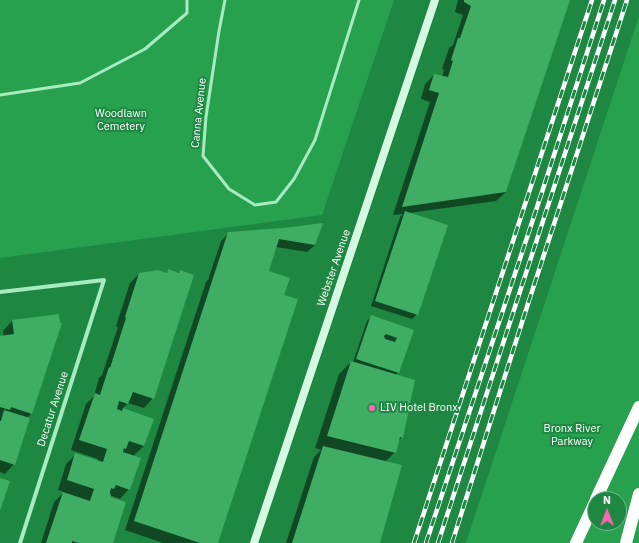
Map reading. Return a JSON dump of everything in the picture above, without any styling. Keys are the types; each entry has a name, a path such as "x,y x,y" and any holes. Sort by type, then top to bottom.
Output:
{"highway":[{"path":"600,491 639,407"},
{"path":"626,543 639,494"},
{"path":"576,543 587,519"}],"main road":[{"name":"Webster Avenue","path":"254,543 434,0"}],"street":[{"name":"Decatur Avenue","path":"0,292 104,280 20,543"}],"lane":[{"path":"0,95 80,83 145,49 187,13 186,0"},
{"name":"Canna Avenue","path":"225,0 206,117 203,156 229,189 255,205 276,202 294,179 315,140 338,62 359,0"}],"green space":[{"name":"Woodlawn Cemetery","path":"0,0 394,0 322,215 0,258"},
{"name":"Bronx River Parkway","path":"639,16 639,543 466,543"}],"building":[{"path":"464,0 570,0 506,192 402,207 439,93 429,90 434,74 448,77 453,61 451,60 458,38 460,38 471,6 464,2"},
{"path":"405,211 448,225 418,315 375,301"},
{"path":"323,223 315,245 279,239 269,271 290,278 284,295 298,299 218,543 200,543 134,521 228,232 283,228"},
{"path":"168,269 179,273 180,270 194,275 154,399 133,392 128,404 119,401 117,409 122,411 123,408 154,419 144,446 129,441 126,449 124,448 123,452 141,458 130,490 116,485 114,489 111,488 111,497 126,502 113,543 79,543 72,541 72,543 46,543 63,492 90,501 94,489 67,480 75,453 103,462 107,449 79,440 95,393 100,395 109,367 110,368 139,273 158,270 167,273"},
{"path":"59,314 60,323 62,323 32,414 11,407 10,410 0,407 0,336 14,334 12,320"},
{"path":"371,315 414,330 399,373 356,359","holes":["386,334 397,338 395,342 385,339 384,336"]},
{"name":"LIV Hotel Bronx","path":"351,361 415,380 403,438 400,437 396,453 327,436"},
{"path":"4,410 30,418 15,465 0,460 0,421"},
{"path":"323,446 402,465 380,543 292,543"},
{"path":"0,478 10,481 0,511"}],"railway":[{"path":"414,543 592,0"},
{"path":"426,543 604,0"},
{"path":"438,543 615,0"},
{"path":"452,543 627,0"}],"place":[{"name":"LIV Hotel Bronx","path":"372,408"}]}
